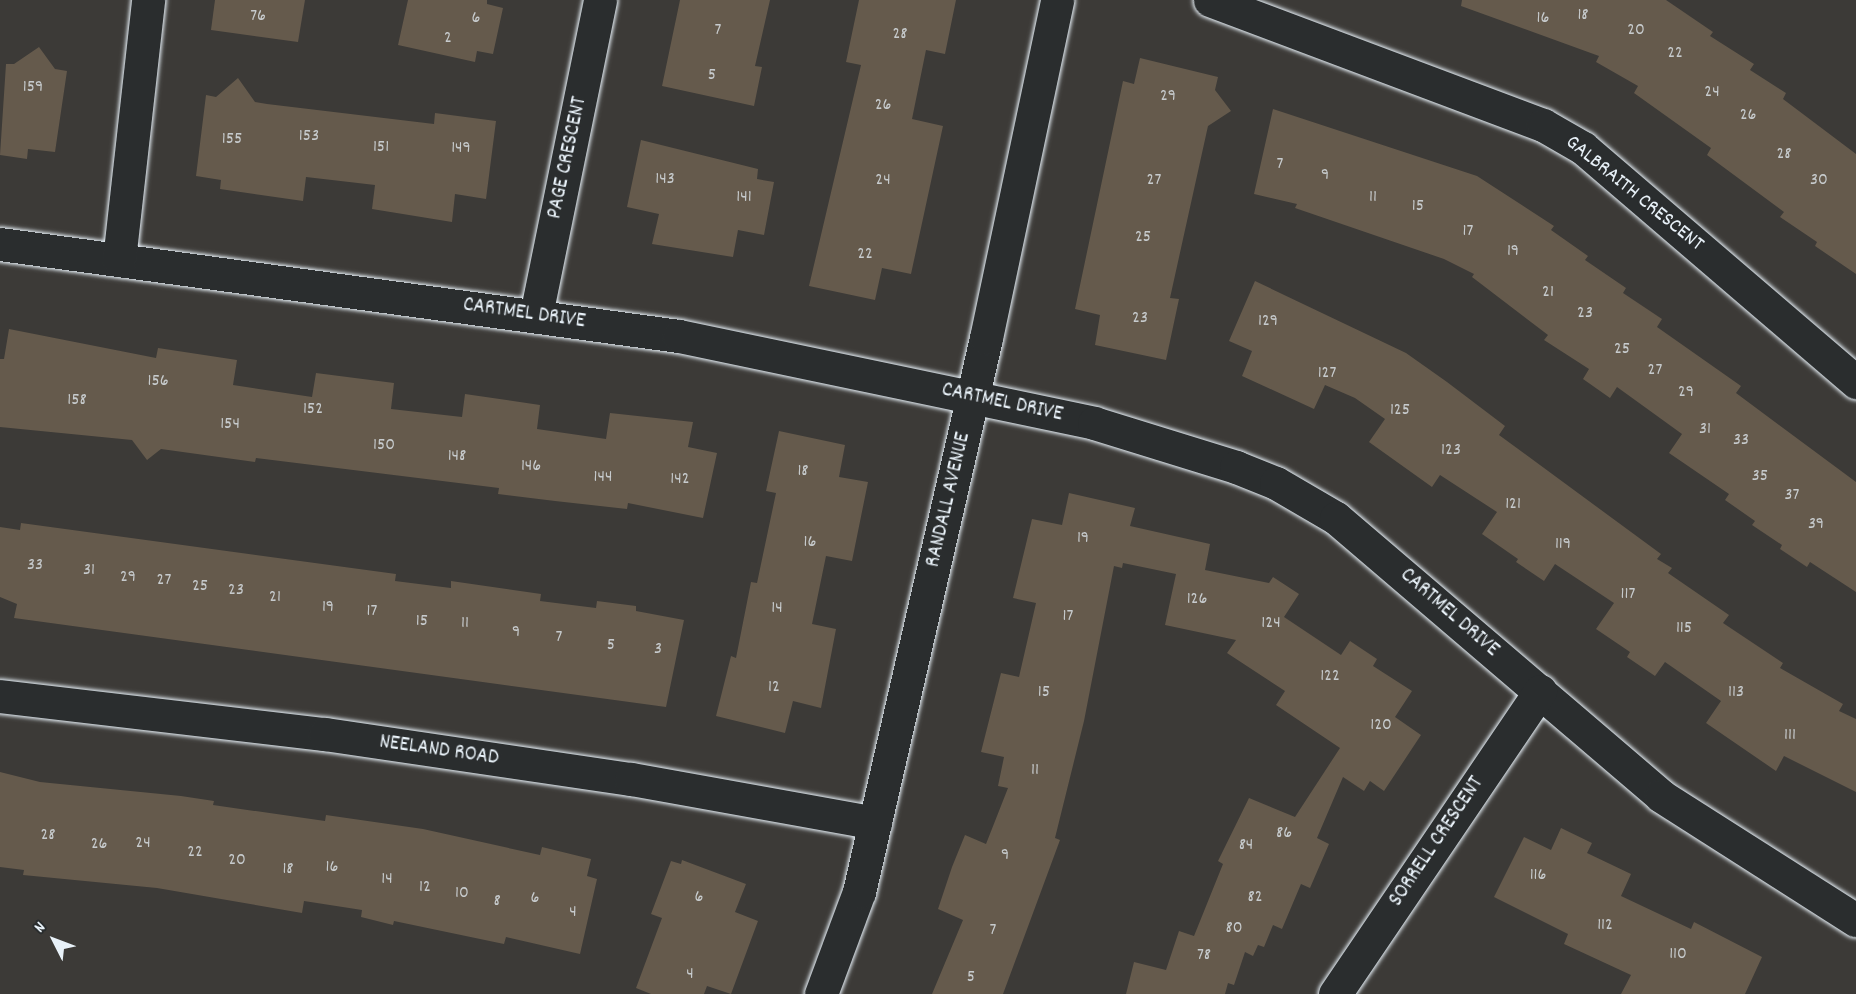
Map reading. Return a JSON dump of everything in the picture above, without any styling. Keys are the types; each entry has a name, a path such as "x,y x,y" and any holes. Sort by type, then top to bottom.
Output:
{"street":[{"path":"119,260 148,0"},
{"name":"PAGE CRESCENT","path":"536,315 600,0"},
{"name":"RANDALL AVENUE","path":"821,994 859,892 973,397 1057,0"},
{"name":"GALBRAITH CRESCENT","path":"1210,0 1543,125 1582,148 1856,382"},
{"name":"CARTMEL DRIVE","path":"0,244 679,336 973,397 1168,443 1276,483 1336,518 1703,827 1856,920"},
{"name":"SORRELL CRESCENT","path":"1335,994 1540,691"},
{"name":"NEELAND ROAD","path":"0,696 336,736 631,779 875,823"}],"building":[{"path":"215,0 305,0 298,42 211,30"},
{"path":"408,0 487,0 487,4 503,8 493,54 477,51 475,62 398,45"},
{"path":"680,0 770,0 755,66 762,67 754,106 662,86"},
{"path":"859,0 956,0 945,54 926,50 912,119 943,126 911,274 882,268 875,300 809,286 861,65 846,62"},
{"path":"1462,0 1666,0 1713,32 1710,36 1754,64 1750,70 1786,93 1783,99 1856,154 1856,274 1815,246 1817,242 1780,217 1784,212 1707,155 1711,148 1634,93 1638,86 1596,62 1599,56 1461,6"},
{"path":"39,47 55,69 67,71 55,152 28,149 27,159 0,155 6,64 14,64"},
{"path":"1140,58 1218,77 1215,90 1231,111 1208,126 1170,298 1179,299 1166,360 1095,345 1100,315 1075,309 1123,81 1134,84"},
{"path":"238,78 255,102 267,104 434,124 435,113 496,121 486,199 455,194 452,222 372,209 375,185 306,177 303,201 220,189 221,180 196,176 206,95 216,97"},
{"path":"1273,109 1477,176 1554,226 1551,230 1588,256 1585,260 1626,288 1623,293 1662,319 1657,327 1741,386 1736,393 1856,482 1856,592 1810,562 1807,567 1780,549 1782,545 1752,525 1755,521 1725,500 1729,494 1669,453 1682,434 1617,387 1610,398 1583,379 1589,369 1544,340 1548,335 1472,277 1474,274 1444,259 1295,208 1297,204 1254,194"},
{"path":"641,140 758,169 757,179 774,182 764,235 738,230 733,257 652,244 659,214 627,207"},
{"path":"1255,281 1406,353 1447,382 1505,426 1499,435 1661,554 1657,559 1672,568 1668,573 1729,615 1723,623 1783,663 1780,668 1843,704 1839,711 1856,719 1856,792 1784,756 1776,771 1706,723 1721,701 1665,662 1655,676 1627,657 1630,652 1596,629 1614,603 1555,564 1544,581 1516,562 1518,559 1482,534 1497,512 1440,475 1432,487 1369,442 1385,419 1355,398 1325,385 1314,409 1242,376 1252,351 1229,341"},
{"path":"9,329 156,358 158,348 237,360 233,385 312,397 316,373 394,383 391,409 462,417 465,394 540,405 537,429 606,439 610,413 693,422 688,447 717,453 703,518 628,503 627,509 555,501 498,494 499,488 256,458 255,462 161,449 147,460 132,440 0,427 0,359 4,359"},
{"path":"779,431 845,445 839,477 868,482 852,561 826,556 812,624 836,629 821,708 793,701 785,733 716,716 731,656 736,658 751,582 757,583 776,493 766,491"},
{"path":"1069,493 1135,508 1130,526 1210,544 1205,570 1269,583 1273,577 1299,594 1284,617 1341,655 1350,641 1377,659 1373,666 1412,691 1395,717 1421,735 1384,791 1370,781 1364,791 1343,777 1317,838 1329,844 1310,888 1301,884 1282,929 1273,925 1264,947 1258,945 1253,956 1245,952 1234,985 1228,983 1225,994 1126,994 1134,962 1166,970 1179,931 1194,936 1223,864 1218,861 1249,798 1295,817 1340,748 1276,705 1285,691 1227,653 1236,640 1165,625 1176,574 1123,563 1122,568 1114,566 1084,721 1055,838 1060,840 1003,994 932,994 963,920 938,909 952,867 965,835 986,844 1008,788 998,786 1004,757 981,752 1001,673 1019,677 1036,603 1013,598 1032,519 1062,525"},
{"path":"21,523 396,574 395,581 451,588 451,581 541,594 540,601 596,608 597,601 636,606 636,611 684,620 666,707 14,618 17,604 0,597 0,527 20,530"},
{"path":"0,772 40,782 181,796 214,801 213,805 325,821 326,815 423,829 540,855 542,847 591,859 587,876 597,879 580,954 506,937 504,944 394,921 393,925 361,917 362,910 304,901 302,913 157,888 23,875 24,870 0,867"},
{"path":"1561,828 1592,843 1587,853 1631,874 1621,896 1691,929 1694,922 1762,957 1745,994 1621,994 1631,975 1564,944 1568,934 1494,897 1524,837 1551,850"},
{"path":"682,860 746,884 735,912 758,921 731,994 707,986 704,994 651,994 636,988 662,918 651,914 671,861 681,864"}]}
